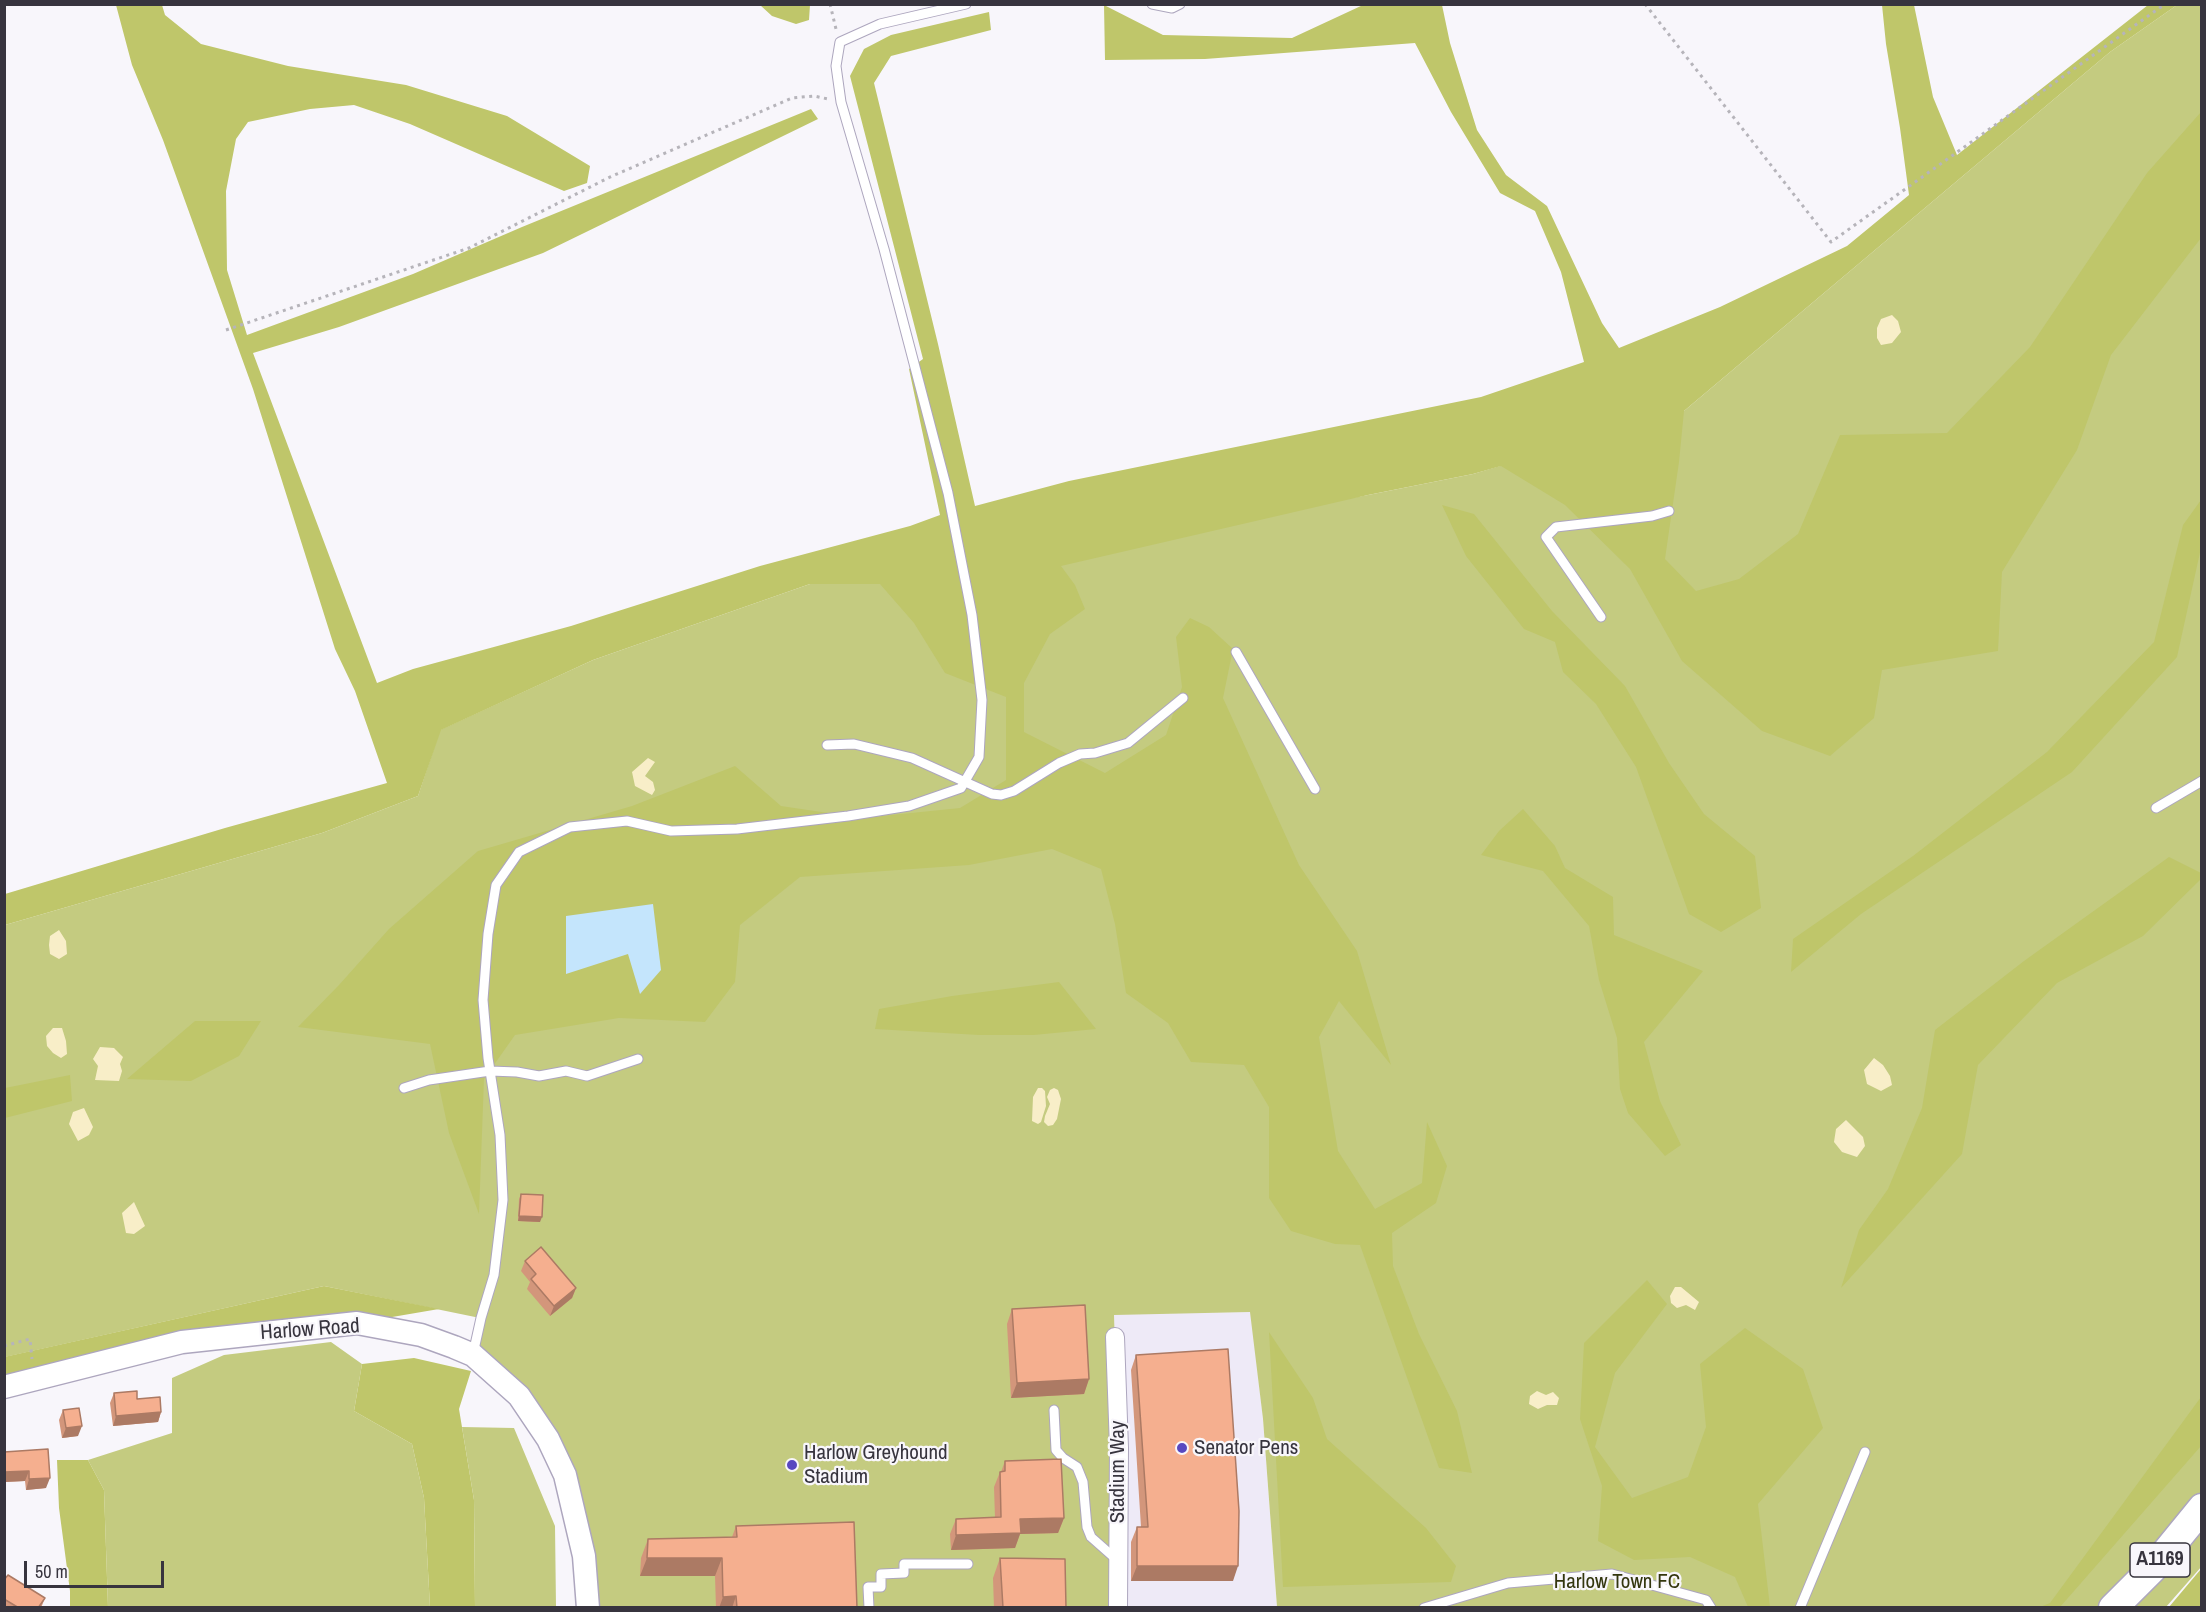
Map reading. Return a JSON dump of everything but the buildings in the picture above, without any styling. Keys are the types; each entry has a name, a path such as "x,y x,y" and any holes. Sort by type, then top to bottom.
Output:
{"main road":[{"name":"A1169","path":"2113,1608 2153,1568 2202,1508"}],"street":[{"name":"Harlow Road","path":"4,1387 182,1342 357,1323 421,1335 473,1355 519,1396 548,1439 565,1475 584,1556 588,1608"},
{"name":"Stadium Way","path":"1115,1337 1119,1448 1118,1608"}],"lane":[{"path":"473,1355 494,1275 503,1200 500,1135 490,1071 483,1000 488,934 495,885 519,852 570,827 627,821 671,831 737,829 848,816 909,806 961,788 980,757 982,700 972,615 948,494 884,249 841,102 836,66 840,42 880,24 966,4"},
{"path":"1152,4 1172,8 1180,4"},
{"path":"1601,617 1546,537 1556,527 1652,516 1669,511"},
{"path":"1236,652 1314,789"},
{"path":"827,745 854,744 912,758 992,794 1001,795 1014,791 1059,763 1080,754 1095,753 1128,743 1184,698"},
{"path":"2156,808 2202,781"},
{"path":"404,1088 429,1080 490,1071 539,1076 566,1071 586,1076 638,1059"},
{"path":"1054,1410 1056,1450 1063,1458 1077,1467 1083,1482 1087,1527 1091,1537 1118,1562"},
{"path":"1800,1608 1865,1452"},
{"path":"869,1608 868,1587 881,1587 880,1574 904,1573 904,1564 968,1564"},
{"path":"1424,1608 1508,1583 1612,1574 1706,1600 1711,1608"}],"path":[{"path":"830,4 840,42"},
{"path":"1645,4 1831,242 2165,4"},
{"path":"226,330 469,248 610,177 792,98 814,96 841,102"},
{"path":"4,1346 30,1339 34,1380"}],"shaded area":[{"path":"1251,1312 1263,1419 1277,1607 1118,1607 1114,1314"}],"green space":[{"path":"116,5 162,5 165,15 201,44 288,66 406,85 507,116 590,166 587,183 564,191 410,124 354,105 310,109 248,122 236,139 226,191 227,270 247,335 413,274 811,109 818,119 543,253 339,327 253,353 377,683 413,669 571,626 760,566 910,526 940,515 909,369 923,359 850,76 864,49 891,35 989,12 991,30 891,56 874,83 975,506 1069,481 1481,397 1584,362 1561,272 1535,211 1500,193 1451,112 1415,43 1205,59 1105,60 1104,5 1163,35 1292,38 1363,5 1442,5 1450,43 1477,130 1506,175 1547,206 1602,323 1619,348 1720,307 1847,246 1909,195 1882,5 1914,5 1933,97 1957,155 2148,5 2177,5 2110,52 1684,411 1665,559 1696,591 1739,579 1798,534 1840,435 1947,433 2030,347 2147,173 2201,112 2201,238 2111,355 2077,450 2002,572 1998,651 1882,670 1874,718 1830,756 1762,731 1682,661 1630,569 1565,505 1501,466 1061,566 1075,585 1085,609 1050,634 1024,683 1024,732 1105,773 1166,735 1182,687 1176,637 1190,618 1209,627 1233,649 1223,698 1299,865 1357,951 1391,1065 1339,1001 1319,1037 1338,1151 1375,1209 1422,1183 1427,1122 1447,1166 1436,1203 1392,1233 1393,1266 1419,1334 1457,1411 1472,1473 1439,1468 1360,1245 1335,1244 1291,1231 1269,1198 1269,1107 1244,1065 1191,1062 1168,1023 1126,993 1115,924 1101,869 1052,849 969,865 800,877 740,925 735,982 705,1022 619,1018 515,1035 484,1079 479,1214 449,1133 430,1044 298,1027 389,929 478,851 632,806 735,766 781,806 862,818 960,808 1006,780 1006,697 945,673 914,623 880,584 810,584 593,660 441,730 418,796 322,833 5,925 5,894 225,828 387,783 355,691 335,649 253,389 163,140 132,65"},
{"path":"760,5 810,5 809,20 796,24 772,16"},
{"name":"Harlow Town FC","path":"2177,5 2201,5 2202,1566 2166,1607 1277,1607 1263,1419 1250,1312 1114,1315 1118,1440 1118,1608 588,1607 565,1475 473,1355 480,1318 324,1286 5,1357 5,925 322,833 418,796 440,730 593,660 810,584 880,584 1368,495 1473,474 1684,411 2110,52"},
{"path":"2201,500 2201,548 2177,657 2072,772 1861,914 1791,972 1793,939 1913,856 2047,752 2154,642 2183,525"},
{"path":"1442,505 1474,514 1552,611 1625,686 1669,763 1704,814 1755,856 1761,908 1721,932 1689,914 1636,767 1596,704 1563,672 1555,642 1524,629 1466,556"},
{"path":"1523,809 1555,846 1565,868 1613,897 1614,935 1703,971 1644,1042 1660,1101 1681,1145 1665,1156 1628,1113 1620,1089 1617,1038 1599,980 1589,926 1543,871 1481,855 1499,831"},
{"path":"2169,857 2201,873 2201,879 2143,936 2057,983 1978,1065 1962,1154 1841,1288 1859,1230 1888,1189 1922,1108 1935,1030 2024,961"},
{"path":"1059,982 1096,1029 1034,1035 979,1035 875,1029 879,1009 952,996"},
{"path":"195,1021 261,1021 239,1056 191,1081 127,1079"},
{"path":"70,1075 72,1101 5,1118 5,1088"},
{"path":"1647,1280 1667,1304 1615,1373 1595,1447 1632,1498 1688,1477 1706,1427 1700,1364 1745,1328 1803,1369 1823,1428 1758,1504 1770,1607 1748,1607 1735,1577 1690,1557 1634,1560 1598,1541 1602,1486 1580,1419 1584,1343"},
{"path":"324,1286 439,1309 357,1323 182,1342 5,1386 4,1357"},
{"path":"1269,1332 1313,1398 1327,1439 1426,1528 1456,1566 1451,1582 1283,1587"},
{"path":"331,1342 362,1364 354,1411 412,1444 424,1498 430,1607 108,1607 104,1490 88,1460 172,1433 172,1378 224,1355"},
{"path":"414,1358 471,1371 459,1409 474,1500 475,1607 430,1607 424,1498 412,1444 354,1411 362,1364"},
{"path":"2201,1397 2201,1446 2060,1607 2040,1607 2050,1603"},
{"path":"462,1427 514,1428 555,1526 556,1607 475,1607 474,1500"},
{"path":"57,1460 88,1460 104,1490 108,1607 70,1607 59,1508"},
{"path":"2201,1569 2201,1607 2169,1607"}],"sand":[{"path":"1892,315 1898,321 1901,332 1892,343 1881,345 1877,338 1877,328 1881,319"},
{"path":"648,758 655,762 645,776 653,782 655,790 652,795 635,786 632,772"},
{"path":"59,930 66,941 67,954 59,959 50,954 49,945 50,936"},
{"path":"53,1028 62,1028 66,1041 67,1054 61,1058 47,1046 46,1036"},
{"path":"100,1047 114,1048 123,1057 120,1064 122,1071 119,1081 95,1080 98,1066 93,1059"},
{"path":"1874,1058 1883,1065 1890,1076 1892,1085 1881,1091 1867,1084 1864,1070"},
{"path":"1038,1088 1045,1091 1046,1106 1041,1122 1038,1124 1032,1121 1033,1097"},
{"path":"1054,1088 1058,1090 1061,1099 1057,1119 1053,1125 1048,1126 1044,1122 1050,1104 1047,1097 1050,1090"},
{"path":"84,1108 93,1127 89,1135 78,1141 69,1124 73,1112"},
{"path":"1846,1120 1863,1137 1865,1146 1857,1157 1842,1152 1834,1142 1836,1129"},
{"path":"134,1202 145,1226 134,1234 126,1233 122,1213"},
{"path":"1675,1287 1681,1287 1699,1302 1695,1310 1686,1305 1677,1308 1671,1303 1670,1296"},
{"path":"1537,1391 1546,1395 1553,1392 1559,1398 1557,1405 1547,1405 1538,1409 1529,1404 1530,1396"}],"water":[{"path":"653,904 661,970 640,994 628,954 566,974 566,916"}],"place":[{"name":"Senator Pens","path":"1182,1448"},
{"name":"Harlow Greyhound Stadium","path":"792,1465"}]}
